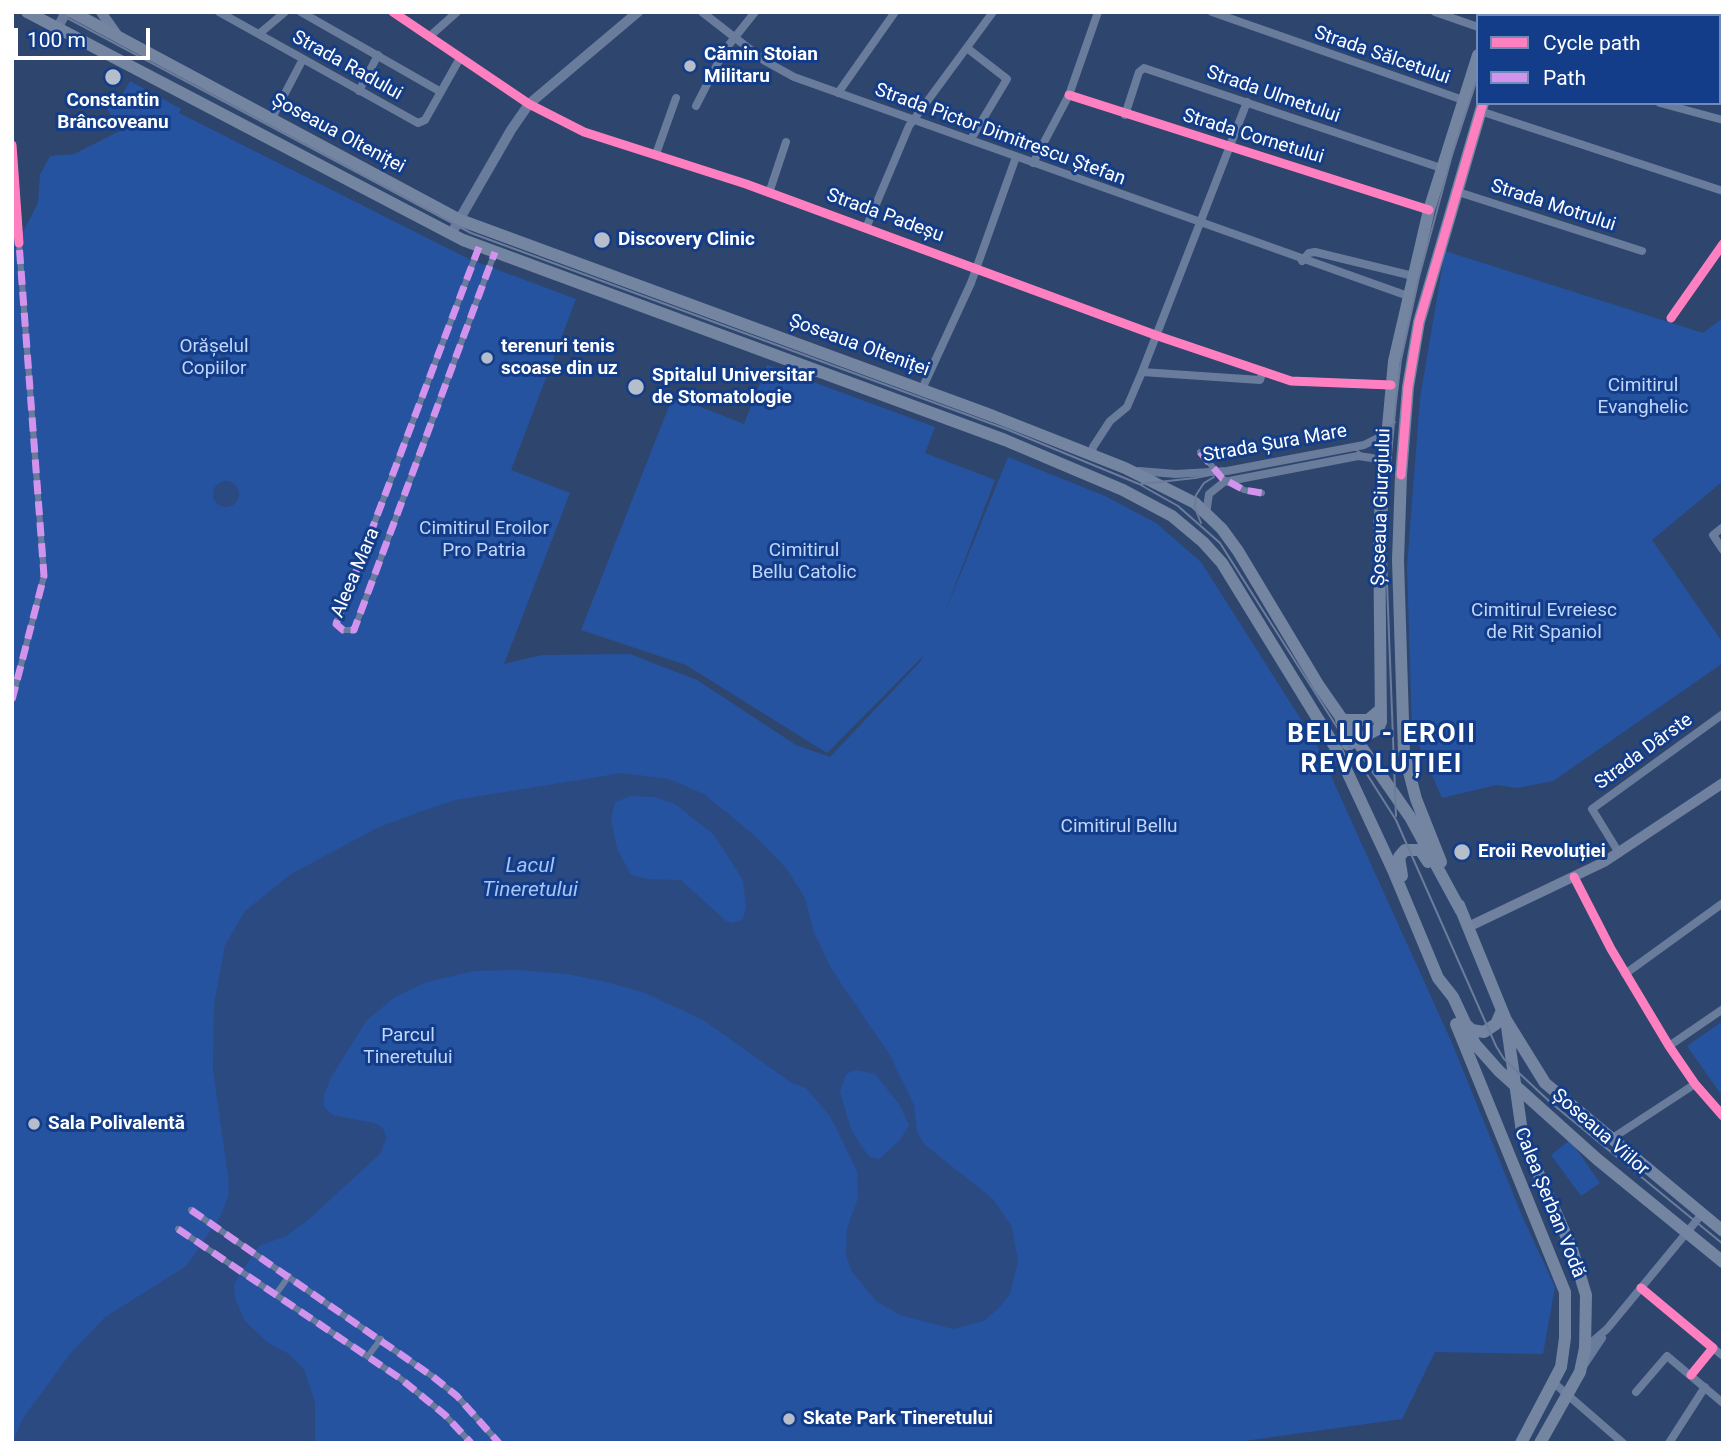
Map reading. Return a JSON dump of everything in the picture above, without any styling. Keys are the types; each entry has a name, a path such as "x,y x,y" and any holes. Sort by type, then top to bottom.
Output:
{"main road":[{"name":"Șoseaua Olteniței","path":"27,12 479,247 984,432 1156,506 1186,527 1217,558 1338,750 1410,909"},
{"name":"Șoseaua Olteniței","path":"72,12 460,219 922,389 1125,468 1177,492 1206,514 1238,551 1341,720 1410,817 1461,911"},
{"path":"101,12 120,38"},
{"name":"Șoseaua Giurgiului","path":"1381,709 1378,561 1382,468 1391,385 1408,296 1429,209 1476,61"},
{"name":"Șoseaua Giurgiului","path":"1461,911 1416,799 1406,765 1398,561 1401,475 1411,363 1424,302 1481,107"},
{"path":"1338,750 1378,729 1381,709"},
{"path":"1341,720 1368,720 1381,709"},
{"path":"1468,927 1619,853 1723,783"},
{"path":"1438,978 1410,909 1411,900 1398,863 1401,853 1414,849 1424,855 1441,886 1461,911 1504,1015 1484,1032 1472,1030 1464,1023"},
{"name":"Șoseaua Viilor","path":"1438,978 1453,997 1464,1023 1483,1055 1597,1159 1723,1262"},
{"name":"Calea Șerban Vodă","path":"1438,978 1560,1275 1566,1300 1564,1351 1554,1383 1521,1443"},
{"name":"Șoseaua Viilor","path":"1504,1015 1545,1083 1723,1231"},
{"name":"Calea Șerban Vodă","path":"1504,1015 1523,1139 1583,1278 1587,1304 1585,1348 1580,1372 1540,1443"},
{"path":"1564,1351 1585,1348"}],"street":[{"path":"57,29 66,12"},
{"name":"Strada Radului","path":"219,12 421,123 441,92 301,12"},
{"name":"Strada Radului","path":"259,34 285,12"},
{"name":"Strada Padeșu","path":"393,12 529,104 584,132 769,193 1158,336 1291,381 1391,385"},
{"path":"430,36 457,12"},
{"path":"452,234 511,130 529,104 638,12"},
{"name":"Strada Pictor Dimitrescu Ștefan","path":"702,12 781,71 1302,261 1408,296"},
{"path":"696,106 724,51 755,12"},
{"path":"838,93 895,12"},
{"path":"866,228 906,131 993,12"},
{"path":"1033,163 1069,95 1098,12"},
{"name":"Strada Sălcetului","path":"1212,12 1463,100"},
{"path":"1435,12 1476,26"},
{"path":"967,48 1007,79 971,139"},
{"path":"359,91 378,55"},
{"path":"441,92 460,58"},
{"path":"271,120 303,59"},
{"name":"Strada Ulmetului","path":"1125,115 1139,72 1144,68 1441,168"},
{"name":"Strada Cornetului","path":"1069,95 1125,115 1429,209"},
{"path":"656,154 676,99"},
{"path":"1092,455 1093,447 1110,421 1127,407 1158,336 1247,102"},
{"path":"1667,105 1723,120"},
{"path":"1481,107 1723,191"},
{"path":"769,193 786,142"},
{"path":"12,145 15,230 19,243 44,576 12,700"},
{"path":"922,389 976,268 1016,157"},
{"name":"Strada Motrului","path":"1455,191 1642,251"},
{"path":"1671,318 1723,244"},
{"name":"Aleea Mara","path":"479,247 336,624 343,630 354,630 495,252"},
{"name":"Strada Pictor Dimitrescu Ștefan","path":"1302,261 1309,253 1315,252 1413,276"},
{"path":"1142,372 1260,380 1263,371"},
{"name":"Strada Șura Mare","path":"1125,468 1163,474 1227,471 1352,447 1372,442 1386,433"},
{"path":"1352,447 1372,458 1382,468"},
{"path":"1200,452 1222,478 1244,489 1262,493"},
{"name":"Strada Șura Mare","path":"1206,514 1209,494 1224,482 1358,456 1372,458"},
{"path":"1723,527 1713,535 1723,550"},
{"name":"Strada Dârste","path":"1619,853 1592,813 1593,808 1723,714"},
{"path":"1574,877 1625,974 1669,1046 1695,1084 1723,1116"},
{"path":"1625,974 1723,903"},
{"path":"1669,1046 1723,1009"},
{"path":"1611,1139 1695,1084"},
{"path":"191,1210 381,1339 457,1396 499,1443"},
{"path":"1580,1372 1607,1329 1702,1214"},
{"path":"178,1229 422,1395 471,1443"},
{"path":"273,1293 289,1276"},
{"path":"1641,1288 1723,1356"},
{"path":"1585,1348 1607,1329"},
{"path":"368,1356 381,1339"},
{"path":"1691,1375 1713,1348"},
{"path":"1636,1392 1665,1357 1670,1357 1723,1403"},
{"path":"1554,1383 1569,1393 1623,1443"},
{"path":"1669,1443 1705,1387"}],"green space":[{"name":"Parcul Tineretului","path":"130,81 181,109 179,113 469,259 576,299 511,470 570,493 504,664 542,655 630,654 697,680 796,745 830,757 920,662 923,656 827,753 686,665 581,630 673,396 744,424 767,365 935,427 925,453 995,480 943,617 1008,457 1105,496 1156,523 1201,562 1316,743 1452,1043 1523,1218 1555,1287 1543,1354 1435,1352 1402,1419 1230,1443 12,1443 12,237 23,232 38,203 40,175 50,156 74,154 120,131 102,100 106,93 119,100"},
{"name":"Cimitirul Evreiesc de Rit Spaniol","path":"1445,251 1703,333 1723,318 1723,481 1652,540 1723,643 1723,663 1553,781 1517,788 1496,785 1442,798 1412,729 1407,567 1420,398"},
{"path":"1723,1021 1723,1097 1687,1046"},
{"path":"1570,1140 1600,1183 1581,1196 1551,1155"}],"water":[{"path":"206,339 221,345 227,360 222,372 208,380 193,375 186,361 191,346","holes":["210,345 219,351 221,362 216,371 203,374 194,368 192,357 200,346"]},
{"path":"226,481 235,485 239,494 235,503 226,507 217,503 213,494 217,485"},
{"name":"Lacul Tineretului","path":"622,773 669,779 704,794 754,835 787,869 805,898 814,932 832,970 890,1055 914,1105 917,1132 924,1144 993,1199 1012,1227 1018,1261 1010,1294 984,1321 953,1329 900,1315 876,1301 852,1272 846,1255 847,1228 858,1198 857,1171 830,1116 806,1088 792,1083 703,1020 645,993 606,982 567,974 520,970 474,971 427,982 395,997 367,1020 332,1076 324,1095 324,1107 333,1115 378,1124 384,1130 386,1139 380,1154 308,1220 286,1236 259,1246 234,1284 235,1298 245,1321 267,1342 289,1354 304,1369 315,1402 315,1443 12,1443 23,1418 70,1354 104,1318 186,1266 220,1217 228,1197 229,1183 213,1070 214,1004 225,945 245,911 291,874 377,828 455,800","holes":["631,796 655,797 675,804 714,835 743,880 746,907 743,919 733,923 726,921 681,880 648,879 631,875 617,848 611,819 615,802","856,1070 875,1074 899,1104 909,1125 900,1140 879,1159 870,1157 851,1129 840,1092 846,1074"]}],"tram line":[{"path":"56,12 471,233 1006,429 1139,484 1178,506 1220,543 1396,820 1504,1059 1550,1102 1723,1244"},
{"path":"1396,816 1386,557 1387,496 1396,402 1401,360 1419,277 1452,155 1476,82"},
{"path":"1141,484 1195,478 1364,445 1381,437 1395,422"},
{"path":"1352,447 1382,468 1388,481"},
{"path":"1201,523 1195,508 1196,495 1204,483 1214,477"}],"marked path":[{"path":"12,700 44,576 19,243"},
{"path":"479,247 336,624 343,630 354,630 495,252"},
{"path":"1200,452 1222,478 1244,490 1262,493"},
{"path":"191,1210 432,1376 457,1396 499,1443"},
{"path":"178,1229 401,1379 445,1415 471,1443"}],"cycle path":[{"path":"393,12 529,104 584,132 746,184 1158,336 1291,381 1391,385"},
{"path":"1069,95 1429,210"},
{"path":"1401,475 1408,387 1419,322 1482,105"},
{"path":"12,145 19,243"},
{"path":"1671,318 1723,244"},
{"path":"1574,877 1611,949 1669,1046 1695,1084 1723,1116"},
{"path":"1641,1288 1713,1348 1691,1375"}],"place":[{"name":"Cămin Stoian Militaru","path":"690,66"},
{"name":"Constantin Brâncoveanu","path":"113,77"},
{"name":"Discovery Clinic","path":"602,240"},
{"name":"terenuri tenis scoase din uz","path":"487,358"},
{"name":"Spitalul Universitar de Stomatologie","path":"636,387"},
{"name":"Eroii Revoluției","path":"1462,852"},
{"name":"Sala Polivalentă","path":"34,1124"},
{"name":"Skate Park Tineretului","path":"789,1419"}],"district":[{"name":"BELLU - EROII REVOLUȚIEI","path":"1382,750"}],"park label":[{"name":"Orășelul Copiilor","path":"214,358"},
{"name":"Cimitirul Evanghelic","path":"1643,397"},
{"name":"Cimitirul Eroilor Pro Patria","path":"484,540"},
{"name":"Cimitirul Bellu Catolic","path":"804,562"},
{"name":"Cimitirul Bellu","path":"1119,827"}]}
